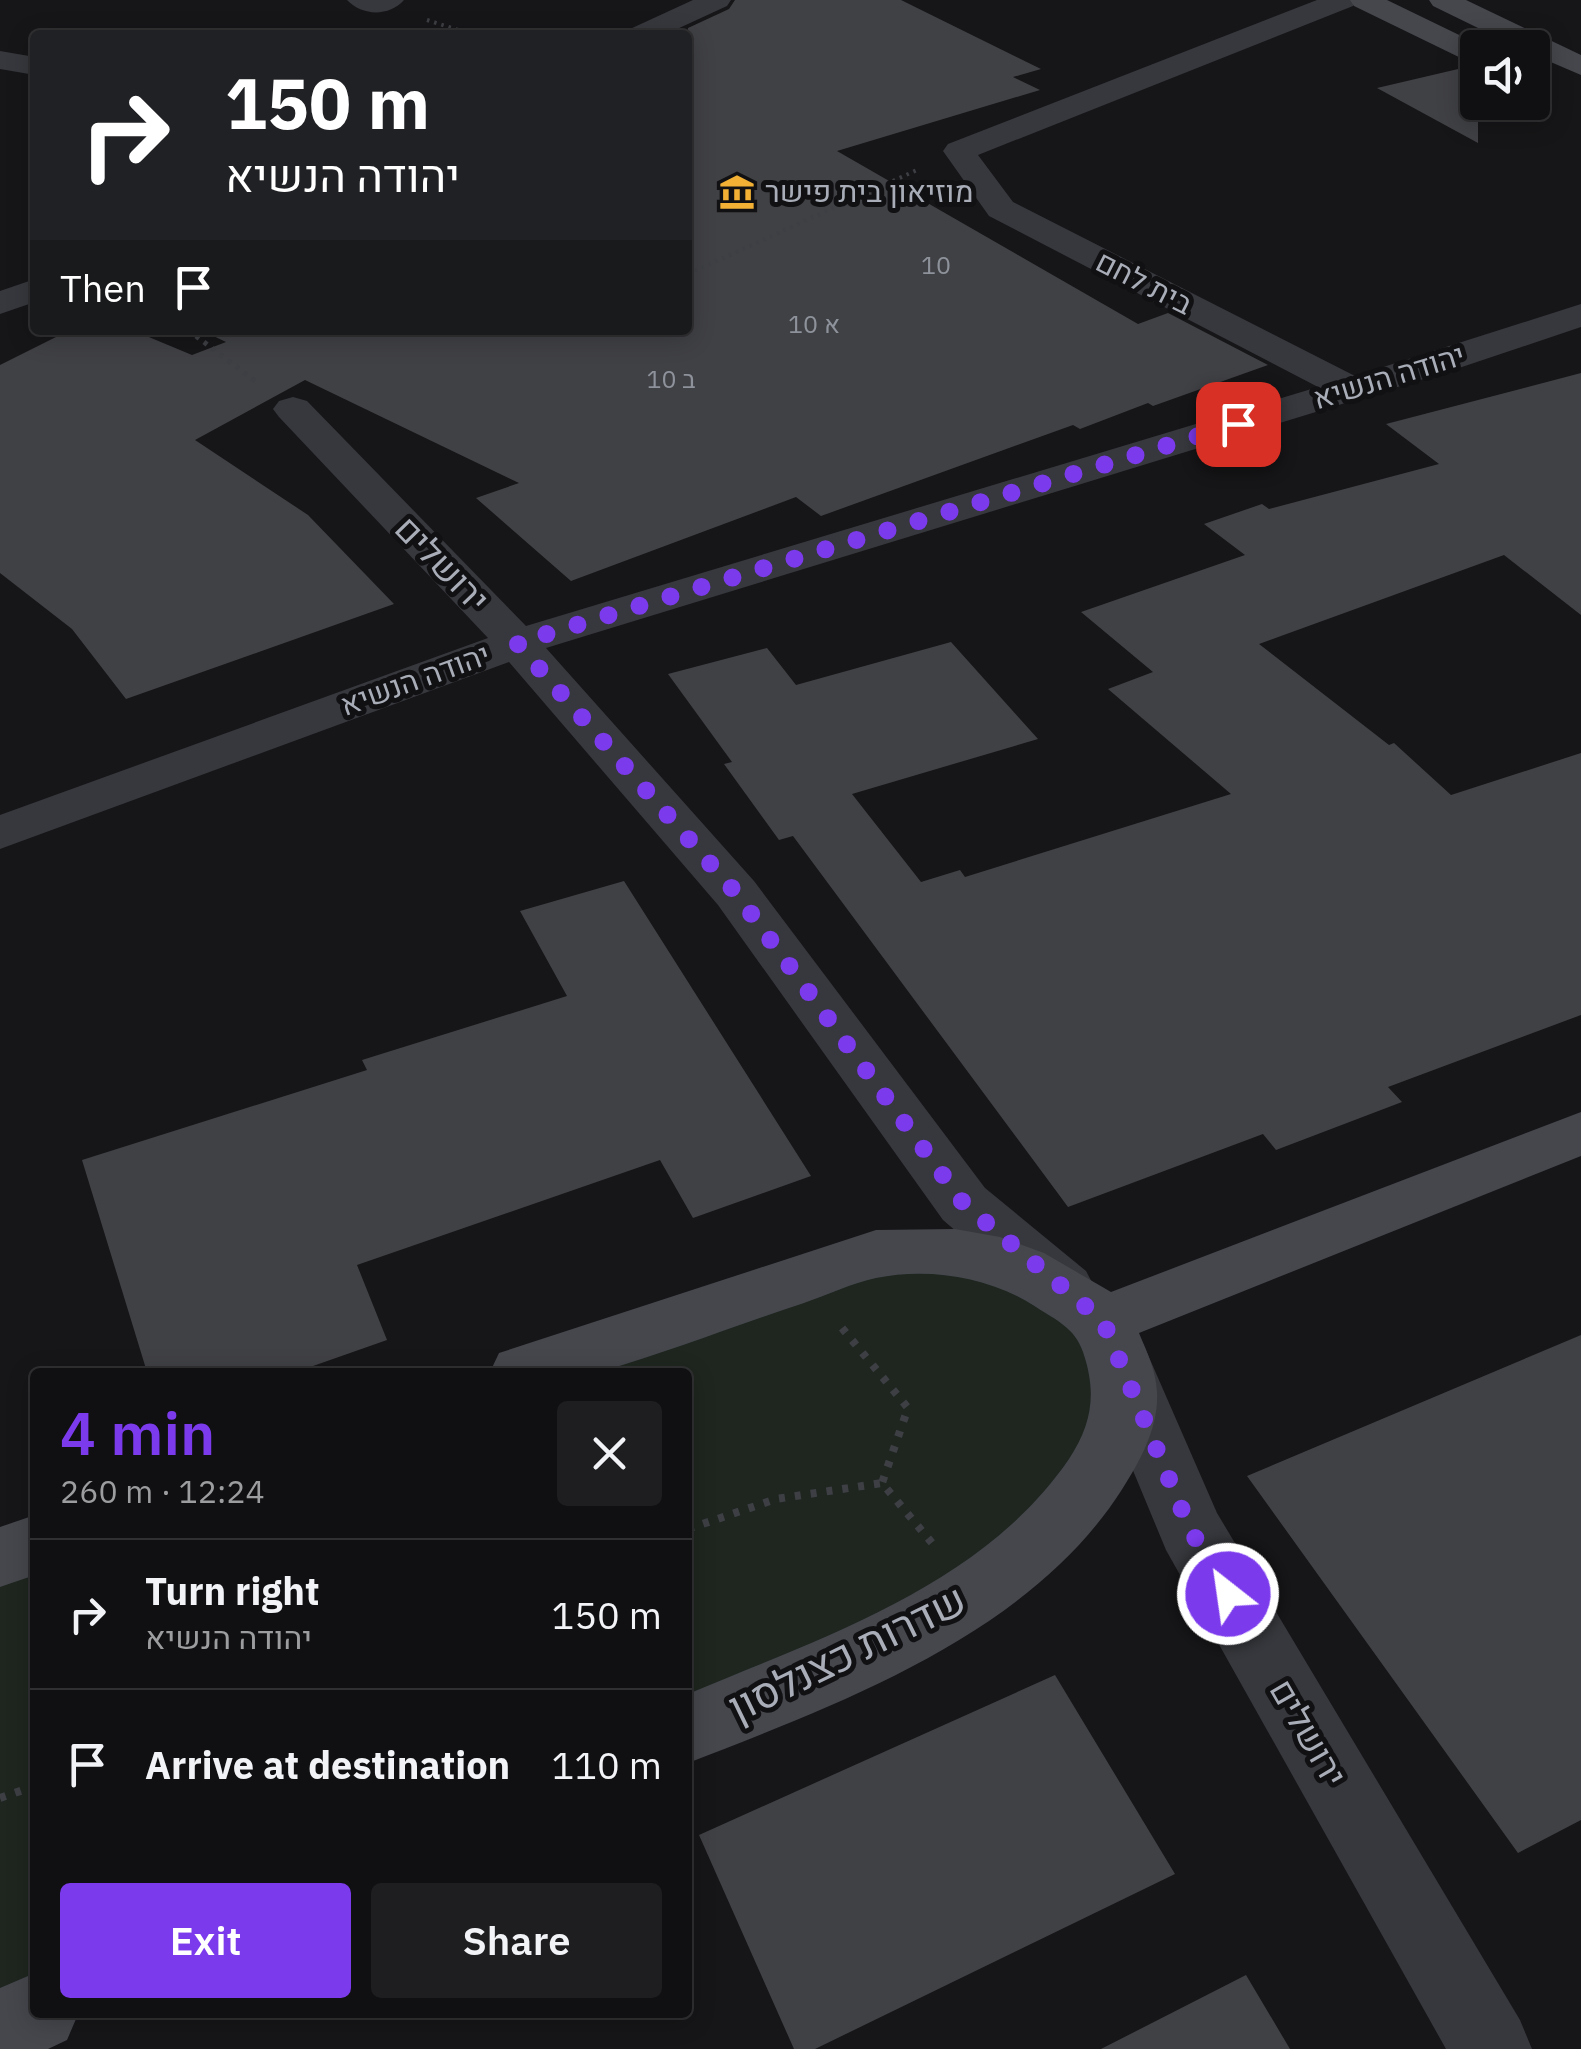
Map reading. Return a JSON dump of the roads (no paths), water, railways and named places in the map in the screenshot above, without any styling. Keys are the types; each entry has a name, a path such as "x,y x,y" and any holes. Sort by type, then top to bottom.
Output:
{"street":[{"path":"651,30 717,0"},
{"name":"בית לחם","path":"1343,0 959,151 1001,209 1351,390"},
{"path":"1364,0 1460,46"},
{"path":"1444,0 1581,66"},
{"path":"0,60 30,65"},
{"path":"0,303 30,292"},
{"name":"יהודה הנשיא","path":"0,833 517,643 1351,390 1581,315"},
{"name":"ירושלים","path":"293,409 517,643 736,893 964,1204 1103,1321 1190,1529 1491,2049"},
{"path":"534,1368 876,1254 988,1254 1044,1278 1103,1321 1581,1133"},
{"name":"שדרות כצנלסון","path":"692,1727 901,1636 974,1594 1034,1547 1089,1492 1118,1436 1125,1386 1103,1321"},
{"path":"0,1557 30,1547"},
{"path":"0,2030 30,2016"}],"place":[{"name":"מוזיאון בית פישר","path":"737,192"}]}
